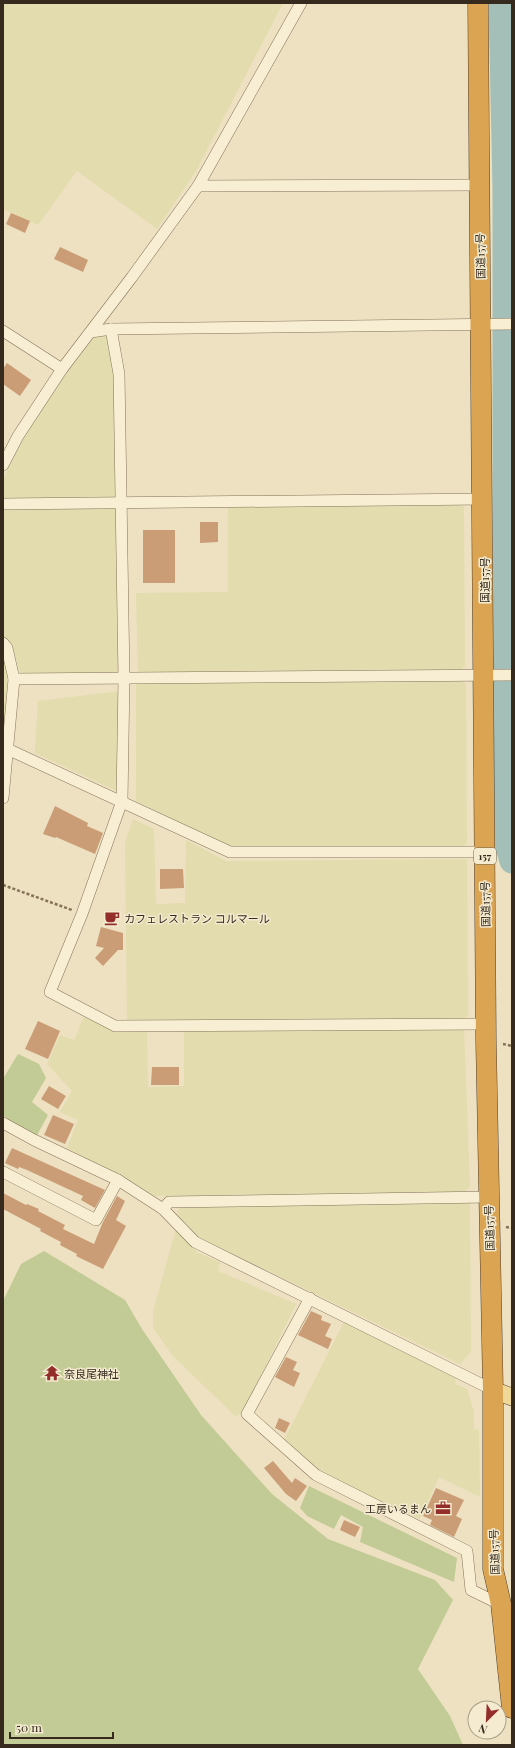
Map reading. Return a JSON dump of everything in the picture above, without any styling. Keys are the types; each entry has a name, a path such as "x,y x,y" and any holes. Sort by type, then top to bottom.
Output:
{"highway":[{"name":"国道157号","path":"478,3 483,499 490,676 485,852 488,1197 493,1390 493,1569 506,1607 512,1708"}],"main road":[{"path":"493,1390 512,1397"}],"street":[{"path":"3,466 18,436 62,369 91,332 198,186 301,3"},
{"path":"198,186 480,184"},
{"path":"91,332 111,329 481,323 512,324"},
{"path":"111,329 119,374 124,678 122,801 82,914 50,992 115,1026 486,1024"},
{"path":"3,331 62,369"},
{"path":"3,504 483,499"},
{"path":"3,643 7,648 14,679 6,749 3,798"},
{"path":"14,679 512,675"},
{"path":"6,749 122,801 230,852 485,852"},
{"path":"5,1128 118,1180 163,1209 195,1242 493,1390"},
{"path":"3,1172 96,1220 118,1180"},
{"path":"163,1209 169,1202 488,1197"},
{"path":"310,1298 247,1414 316,1475 467,1552 471,1590 506,1607"}],"path":[{"path":"3,885 82,914"}],"shaded area":[{"path":"3,3 283,3 196,171 157,229 77,171 38,225 3,209"},
{"path":"108,332 116,372 118,500 3,501 3,479 38,410 94,338"},
{"path":"457,503 464,507 465,666 459,671 138,674 136,593 228,592 228,506"},
{"path":"117,508 119,674 26,676 19,670 13,649 3,637 3,510"},
{"path":"3,657 8,673 3,742"},
{"path":"459,679 466,684 467,843 463,847 231,848 136,801 136,683"},
{"path":"121,691 121,793 35,753 38,701"},
{"path":"133,819 154,829 156,904 185,903 186,840 226,861 467,859 468,1016 463,1020 127,1024 125,842"},
{"path":"84,1016 110,1030 147,1031 148,1087 184,1086 184,1031 464,1028 470,1187 460,1195 155,1196 67,1148 78,1120 60,1112 72,1091 47,1064 60,1035 74,1040"},
{"path":"470,1202 471,1352 460,1364 198,1237 176,1215 180,1206"},
{"path":"176,1229 198,1253 220,1262 218,1271 296,1304 242,1414 235,1416 172,1355 153,1328 153,1311"},
{"path":"344,1322 456,1378 455,1384 467,1389 474,1412 474,1429 479,1430 480,1497 439,1477 420,1519 316,1472 284,1440"}],"green space":[{"path":"18,1054 39,1064 46,1078 32,1102 48,1115 36,1137 3,1115 3,1079"},
{"path":"44,1251 125,1300 142,1329 201,1415 272,1494 328,1539 435,1580 453,1600 418,1669 450,1716 463,1745 3,1745 3,1301 21,1264"},
{"path":"309,1486 457,1558 454,1582 360,1542 363,1527 341,1515 334,1529 307,1516 300,1508"}],"building":[{"path":"11,213 30,221 25,233 6,224"},
{"path":"60,247 88,260 83,272 54,259"},
{"path":"7,363 31,380 20,396 3,384 3,369"},
{"path":"200,522 218,522 218,542 200,543"},
{"path":"143,530 175,530 175,583 143,583"},
{"path":"55,806 88,823 87,826 103,833 95,854 56,837 43,834"},
{"path":"160,869 183,869 184,888 160,889"},
{"path":"101,927 123,933 123,950 118,950 103,966 95,958 104,948 96,946"},
{"path":"38,1021 60,1031 48,1059 25,1049"},
{"path":"152,1067 179,1067 179,1085 151,1085"},
{"path":"49,1086 66,1096 58,1109 41,1099"},
{"path":"53,1115 74,1124 65,1144 44,1135"},
{"path":"12,1148 105,1190 95,1208 81,1200 83,1196 27,1170 19,1167 18,1169 5,1163"},
{"path":"3,1193 26,1205 27,1204 39,1209 38,1211 65,1225 63,1229 94,1244 103,1222 117,1196 125,1201 116,1220 126,1226 103,1269 76,1256 77,1254 60,1245 61,1242 40,1231 41,1229 3,1209"},
{"path":"311,1311 322,1316 321,1320 331,1324 325,1336 332,1339 328,1349 298,1335"},
{"path":"286,1357 297,1362 293,1370 300,1373 294,1387 275,1377"},
{"path":"279,1418 290,1423 285,1433 275,1428"},
{"path":"273,1461 292,1483 295,1478 307,1486 296,1501 286,1494 264,1468"},
{"name":"工房いるまん","path":"436,1488 464,1500 456,1516 462,1519 454,1537 430,1525 432,1520 423,1516"},
{"path":"344,1520 360,1527 355,1537 340,1530"}],"waterway":[{"path":"501,3 505,189 505,837 512,861"}],"place":[{"name":"カフェレストラン コルマール","path":"112,918"},
{"name":"奈良尾神社","path":"52,1373"},
{"name":"工房いるまん","path":"443,1508"}]}
